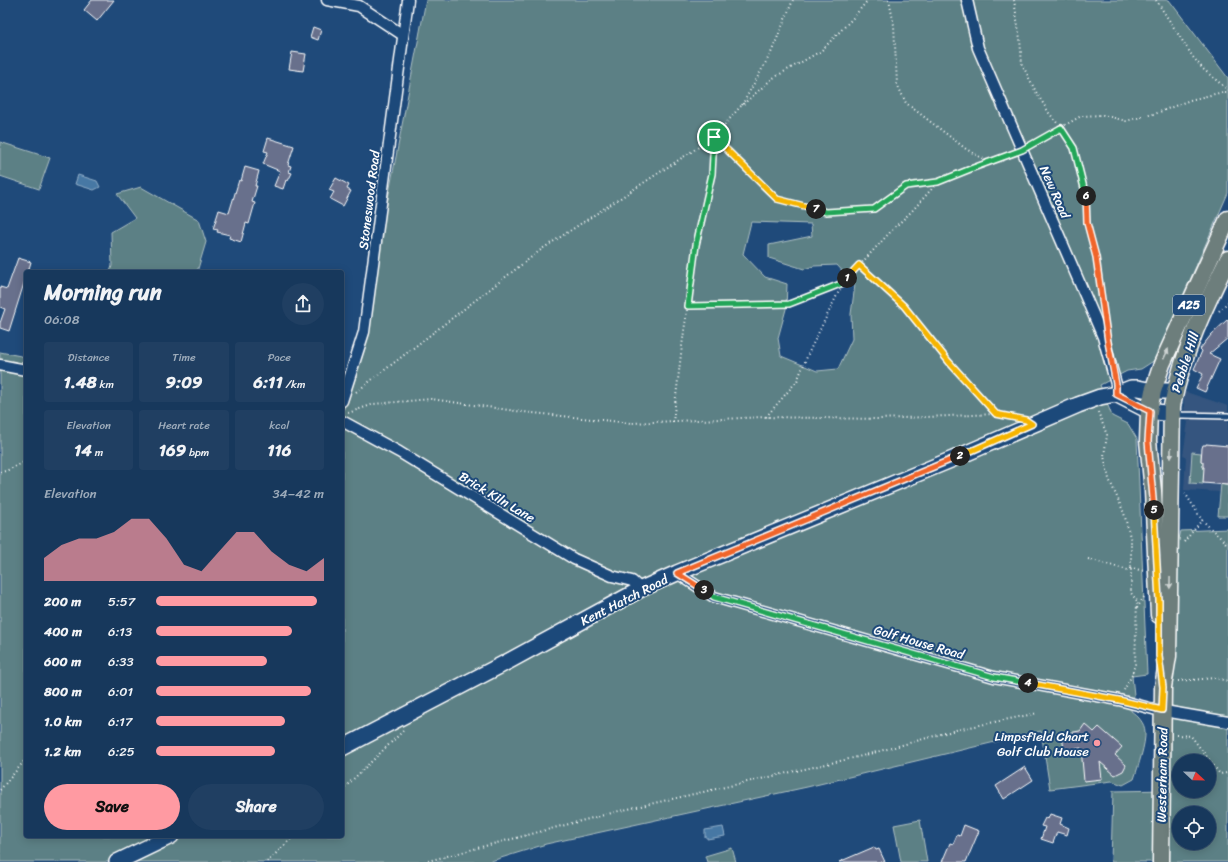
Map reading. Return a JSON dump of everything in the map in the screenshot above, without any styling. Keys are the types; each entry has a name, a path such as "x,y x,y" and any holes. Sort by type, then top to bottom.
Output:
{"main road":[{"name":"Pebble Hill","path":"1163,402 1162,364 1228,219"},
{"name":"Pebble Hill","path":"1163,402 1228,259"},
{"name":"Kent Hatch Road","path":"344,747 509,662 641,589 677,573 953,459 1032,424 1093,400 1116,394 1131,388 1138,388 1163,402"},
{"path":"1116,394 1163,402"},
{"name":"Westerham Road","path":"1163,402 1148,441 1158,576 1159,656 1163,687"},
{"name":"Westerham Road","path":"1161,862 1162,710 1163,687 1168,656 1163,402"},
{"path":"117,862 167,838"}],"street":[{"path":"327,0 359,6 403,35"},
{"name":"Stoneswood Road","path":"344,395 364,332 408,0"},
{"name":"New Road","path":"967,0 978,48 1103,337 1116,384 1116,394"},
{"path":"0,366 24,370"},
{"name":"Brick Kiln Lane","path":"344,422 399,452 574,559 612,576 632,581 641,589"},
{"name":"Golf House Road","path":"677,573 714,597 994,677 1228,722"}],"lane":[{"path":"1163,402 1181,415 1228,416"}],"path":[{"path":"740,107 771,53 793,0"},
{"path":"354,393 542,250 714,137 740,107 773,78 821,51 868,0"},
{"path":"889,0 894,25 897,84 906,103 966,149 989,162"},
{"path":"1014,0 1022,64 1042,102 1074,148 1086,196 1087,223 1096,257 1105,314"},
{"path":"1156,0 1193,57 1203,69 1228,91"},
{"path":"714,137 777,199 826,212 874,209 906,186 938,182 1022,150 1081,116 1103,115 1126,121 1157,113 1190,100 1228,91"},
{"path":"673,422 696,245 712,174 714,137"},
{"path":"765,417 797,381 809,352 843,283 938,182"},
{"path":"859,265 904,306 949,362 996,414"},
{"path":"688,306 789,304 843,283"},
{"path":"344,414 374,404 431,399 523,412 631,423 765,417 879,419 996,414 1026,420 1032,424"},
{"path":"1093,400 1107,435 1104,456 1109,479 1124,513 1131,541 1131,593 1137,601 1135,664 1132,676 1119,700"},
{"path":"0,472 6,471 24,462"},
{"path":"1184,491 1202,520 1228,545"},
{"path":"1088,559 1128,570 1132,568 1158,576"},
{"path":"1163,687 1178,680 1215,678 1228,681"},
{"path":"424,862 619,811 862,756 956,730 1038,713"},
{"path":"344,788 404,731"},
{"path":"1163,734 1191,736 1220,774 1228,773"},
{"path":"0,790 24,762"},
{"path":"267,862 292,838"}],"shaded area":[{"path":"78,175 97,181 100,187 94,190 75,184"},
{"path":"1183,391 1228,406 1228,516 1218,516 1220,492 1184,490 1186,457 1183,456 1188,422 1185,419"},
{"path":"723,827 725,836 707,839 707,837 705,837 705,830"}],"green space":[{"path":"426,0 1169,0 1228,78 1228,193 1155,360 1141,369 1127,371 1100,385 1112,416 1128,424 1137,439 1147,674 1132,676 1134,695 1131,711 1142,722 1145,729 1143,749 1134,779 1123,785 1112,781 1050,789 1041,731 807,787 546,844 488,862 0,862 0,352 24,357 24,838 344,838 344,409 370,322 385,214","holes":["751,222 811,224 812,236 769,245 769,258 804,269 814,266 837,265 855,285 851,314 852,339 838,369 817,371 781,356 778,338 786,309 787,284 765,277 743,254"]},
{"path":"0,142 50,158 39,189 0,176"},
{"path":"141,187 199,220 206,242 198,270 111,270 112,266 111,232 135,218 117,194"},
{"path":"1192,452 1201,453 1201,461 1203,462 1203,466 1207,467 1204,473 1203,484 1190,483"},
{"path":"1221,484 1228,486 1228,516 1218,516"},
{"path":"1228,529 1228,862 1111,862 1113,791 1168,790 1170,621 1175,555 1181,531"},
{"path":"920,820 927,862 901,862 894,825"},
{"path":"732,848 736,862 707,862 705,856"}],"building":[{"path":"92,0 114,0 97,21 84,10"},
{"path":"313,27 321,30 318,40 310,37"},
{"path":"292,52 306,54 303,71 289,69"},
{"path":"268,138 294,146 288,165 291,166 289,172 292,173 288,181 286,180 283,189 274,186 280,171 263,164 268,152 264,151"},
{"path":"245,167 259,171 255,186 257,186 252,202 255,203 249,224 246,223 241,242 229,238 230,235 217,232 218,230 213,229 219,210 229,213 239,180 241,181"},
{"path":"336,178 349,185 347,189 351,191 343,206 330,199 334,192 329,190"},
{"path":"18,258 31,262 29,270 24,270 24,283 9,331 0,328 0,323 5,309 0,307 0,287 7,289"},
{"path":"1228,319 1228,338 1209,354 1220,359 1205,392 1196,388 1203,374 1194,369 1202,351 1200,349 1211,335"},
{"path":"1203,445 1228,446 1228,485 1203,483 1204,467 1203,462 1201,461 1202,448"},
{"path":"1085,724 1094,732 1099,727 1122,747 1115,755 1126,765 1123,771 1115,775 1100,762 1102,779 1084,781 1081,748 1064,751 1062,734 1080,731"},
{"path":"1025,767 1033,780 1004,799 996,786"},
{"path":"1050,814 1062,818 1060,824 1069,828 1067,835 1057,832 1053,843 1041,839 1045,827 1041,826 1045,818 1048,819"},
{"path":"964,825 979,831 966,862 942,862 950,843 953,844 957,835 960,836"},
{"path":"874,847 876,850 879,849 885,862 839,862"}],"place":[{"name":"Limpsfield Chart Golf Club House","path":"1097,743"}],"route":[{"path":"1061,128 1074,148 1086,196 1087,223 1096,257 1108,342 1116,384 1116,394 1150,411 1148,441 1153,491 1158,576 1159,656 1163,687 1162,710 1119,700 994,677 714,597 677,573 953,459 1032,424 1026,420 996,414 949,362 904,306 859,265 843,283 789,304 688,306 696,245 712,174 714,137 777,199 826,212 874,209 906,186 938,182 1022,150 1061,128"}]}
